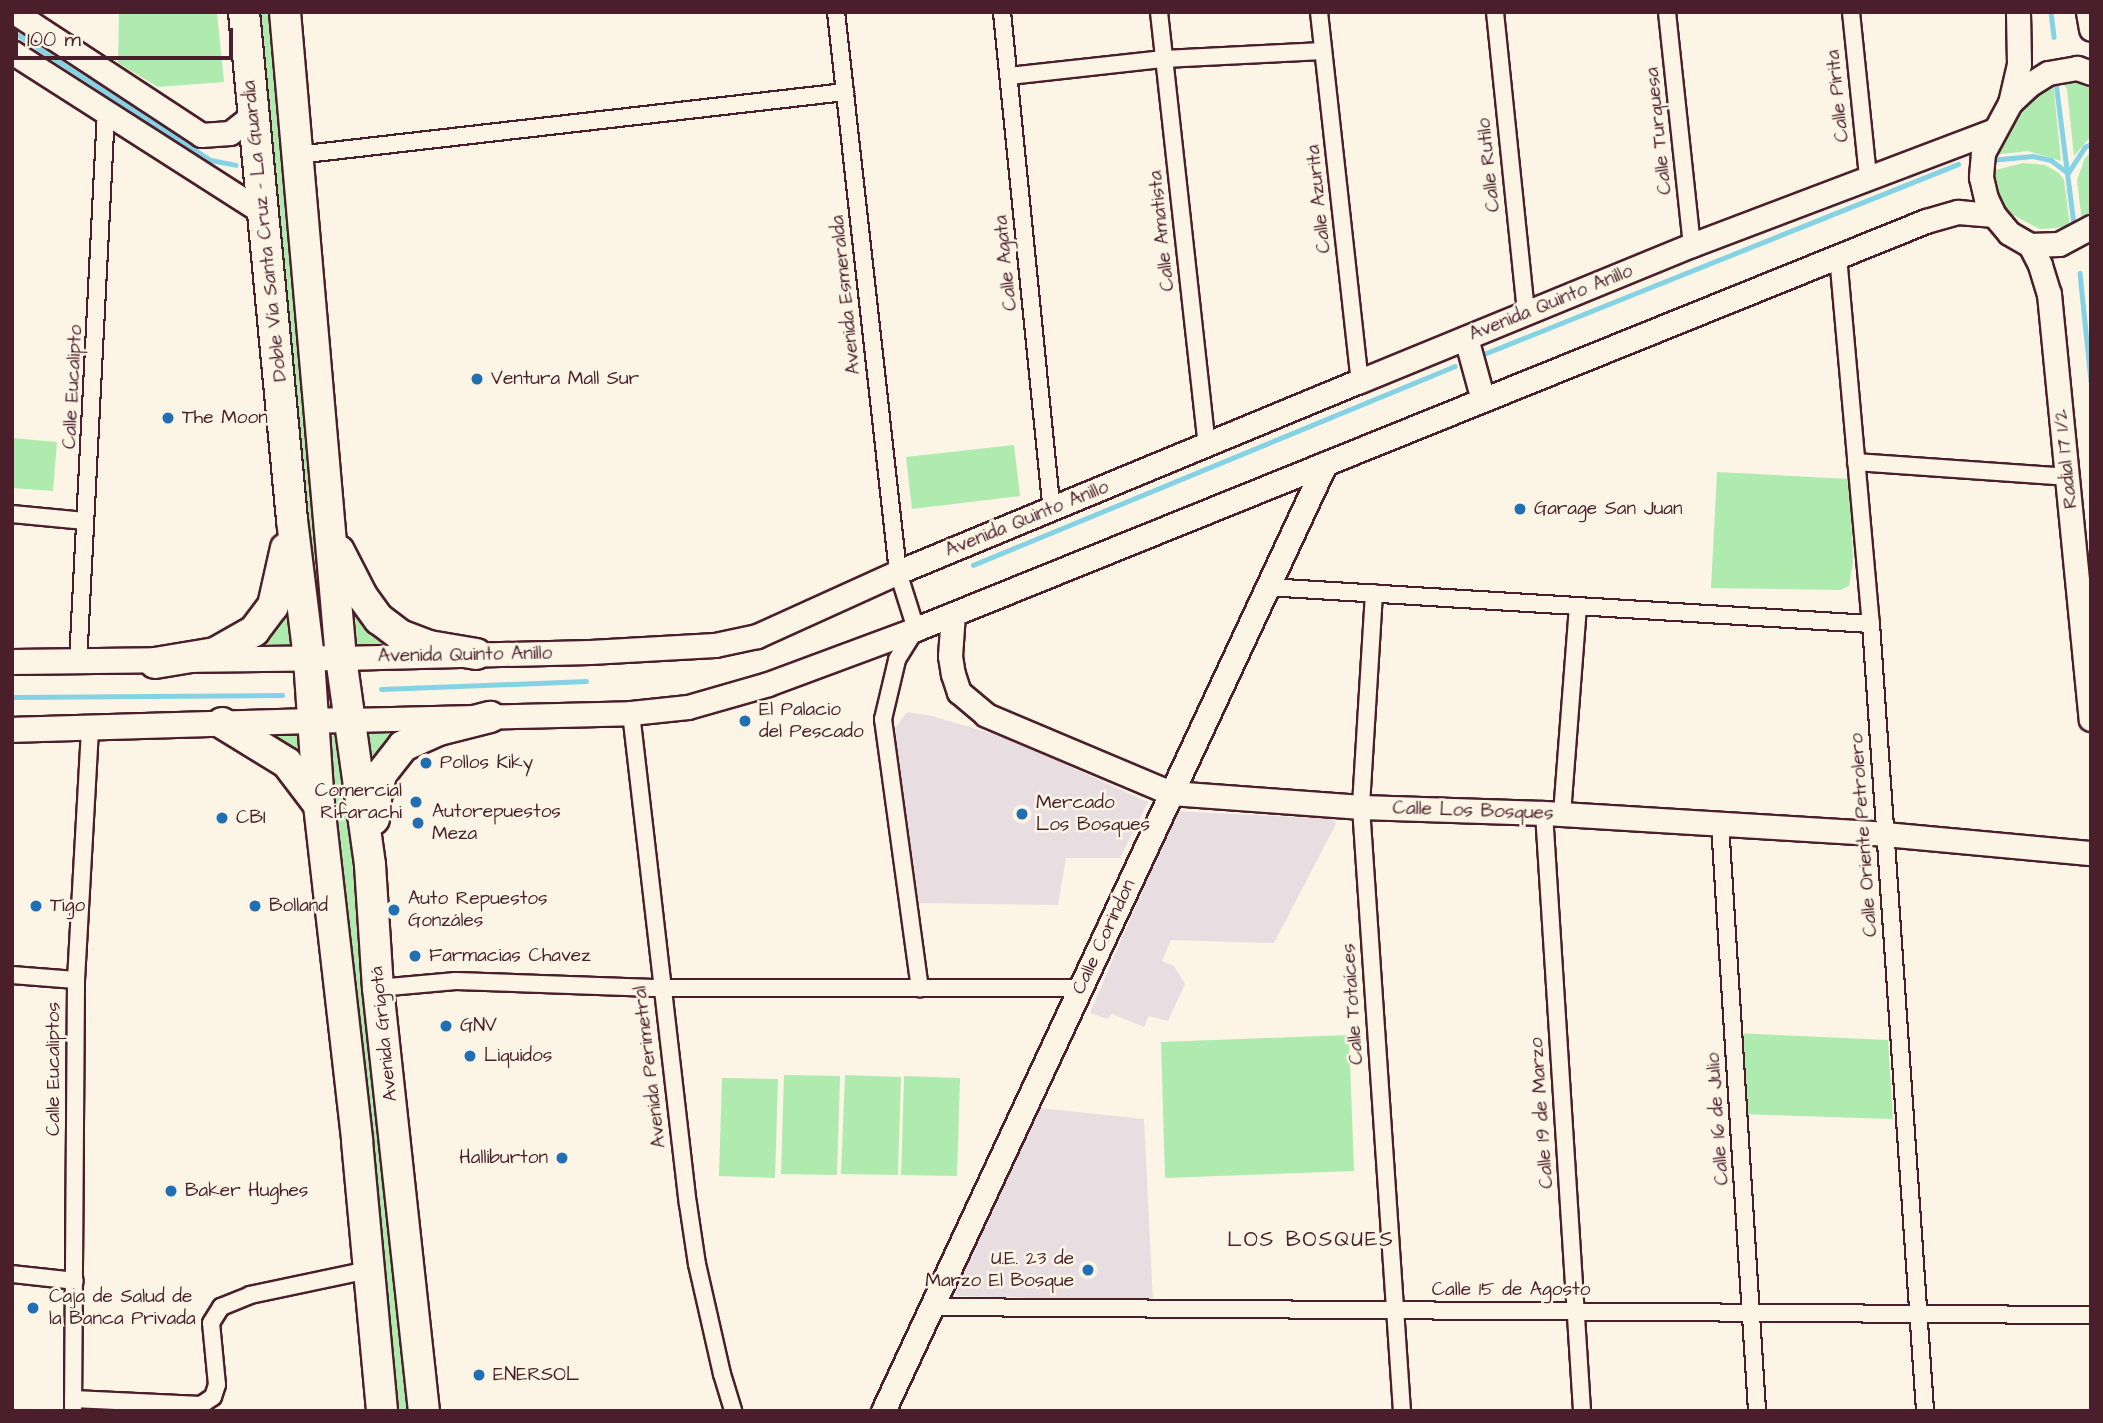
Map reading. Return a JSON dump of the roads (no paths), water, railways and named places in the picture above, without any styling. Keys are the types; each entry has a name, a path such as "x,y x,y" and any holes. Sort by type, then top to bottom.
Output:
{"highway":[{"name":"Doble Vía Santa Cruz - La Guardia","path":"244,12 292,520 309,659"},
{"name":"Doble Vía Santa Cruz - La Guardia","path":"285,12 341,658"},
{"path":"155,663 215,653 254,631 273,606 279,589 292,520"},
{"path":"330,530 347,570 379,619 400,635 429,646 476,654"},
{"name":"Avenida Grigotá","path":"341,658 370,865 378,988 424,1411"},
{"name":"Avenida Grigotá","path":"309,659 319,805 382,1411"},
{"path":"370,865 377,788 393,756 418,737 489,717"},
{"path":"222,723 287,763 319,805"}],"main road":[{"path":"14,12 201,135 230,132 254,114"},
{"path":"2010,103 2019,64 2018,12"},
{"path":"2088,12 2091,29"},
{"path":"12,52 264,213"},
{"path":"2091,72 2077,68 2048,73 2029,85 2010,103 1992,131 1983,153 1981,177 1994,215 2009,233 2030,245 2059,244 2091,228"},
{"name":"Avenida Quinto Anillo","path":"12,662 155,663 476,654 715,645 757,636 898,572 1692,245 1992,131"},
{"path":"12,730 631,713 688,707 729,696 916,629 1926,221 1958,212 1994,215"},
{"name":"Radial 17 1/2","path":"2030,245 2049,293 2091,719"},
{"path":"1466,338 1483,400"},
{"name":"Calle Corindon","path":"883,1411 1325,464"},
{"name":"Calle Los Bosques","path":"953,614 950,656 953,674 959,692 986,715 1171,793 1361,807 1553,813 1885,834 2091,853"}],"street":[{"name":"Avenida Esmeralda","path":"836,12 898,572"},
{"name":"Calle Agata","path":"1002,12 1052,509"},
{"name":"Calle Amatista","path":"1159,12 1207,445"},
{"name":"Calle Azurita","path":"1319,12 1360,381"},
{"name":"Calle Rutilo","path":"1495,12 1525,314"},
{"name":"Calle Turquesa","path":"1667,12 1692,245"},
{"name":"Calle Pirita","path":"1851,12 1868,176"},
{"path":"1009,76 1164,59 1323,51"},
{"path":"297,155 845,92"},
{"name":"Calle Eucalipto","path":"78,663 106,113"},
{"name":"Calle Oriente Petrolero","path":"1838,256 1871,624 1925,1411"},
{"path":"1856,462 2068,477"},
{"path":"12,514 85,521"},
{"path":"898,572 916,629 897,660 883,719 920,988"},
{"path":"1267,587 1871,624"},
{"name":"Calle Totaíces","path":"1374,593 1361,807 1402,1411"},
{"name":"Calle 19 de Marzo","path":"1578,607 1553,813 1575,1312 1582,1411"},
{"name":"Avenida Perimetral","path":"631,713 661,988 697,1264 733,1411"},
{"name":"Calle Eucaliptos","path":"73,1405 76,980 90,727"},
{"name":"Calle 16 de Julio","path":"1720,824 1757,1411"},
{"path":"12,975 76,980"},
{"path":"378,988 456,981 661,988 1080,988"},
{"path":"73,1405 201,1405 213,1398 217,1385 211,1323 221,1307 250,1295 369,1270"},
{"path":"12,1275 75,1280"},
{"name":"Calle 15 de Agosto","path":"931,1307 2091,1315"}],"waterway":[{"path":"2051,12 2054,37"},
{"path":"12,31 211,160 236,165"},
{"path":"2056,82 2074,224"},
{"path":"1990,160 2033,156 2051,160 2068,173 2085,147 2091,144"},
{"path":"1479,356 1958,164"},
{"path":"2080,273 2091,381"},
{"path":"973,565 1455,366"},
{"path":"381,689 586,681"},
{"path":"12,697 282,695"}],"place":[{"name":"Ventura Mall Sur","path":"477,379"},
{"name":"The Moon","path":"168,418"},
{"name":"Garage San Juan","path":"1520,509"},
{"name":"El Palacio del Pescado","path":"745,721"},
{"name":"Pollos Kiky","path":"426,763"},
{"name":"Comercial Rifarachi","path":"416,802"},
{"name":"Mercado Los Bosques","path":"1022,814"},
{"name":"CBI","path":"222,818"},
{"name":"Autorepuestos Meza","path":"418,823"},
{"name":"Tigo","path":"36,906"},
{"name":"Bolland","path":"255,906"},
{"name":"Auto Repuestos Gonzáles","path":"394,910"},
{"name":"Farmacias Chavez","path":"415,956"},
{"name":"GNV","path":"446,1026"},
{"name":"Liquidos","path":"470,1056"},
{"name":"Halliburton","path":"562,1158"},
{"name":"Baker Hughes","path":"171,1191"},
{"name":"U.E. 23 de Marzo El Bosque","path":"1088,1270"},
{"name":"Caja de Salud de la Banca Privada","path":"33,1308"},
{"name":"ENERSOL","path":"479,1375"}],"district":[{"name":"LOS BOSQUES","path":"1311,1240"}]}
